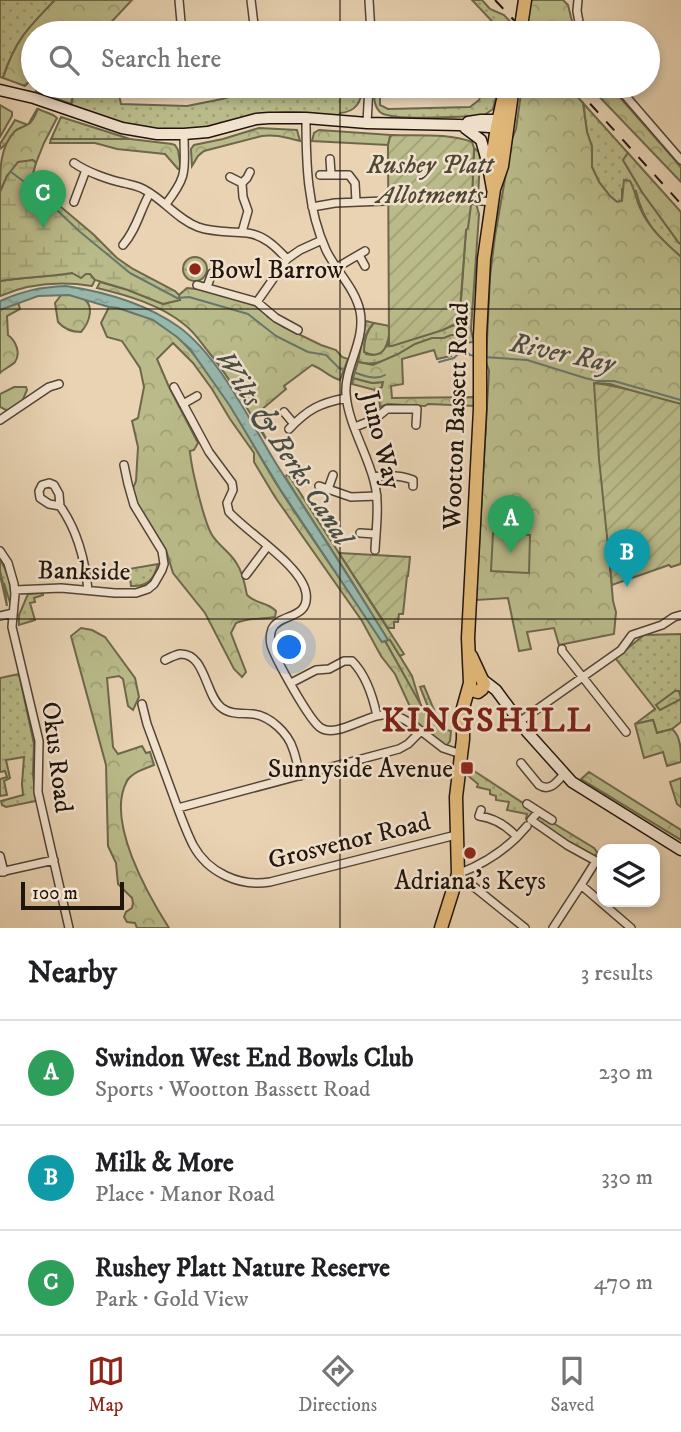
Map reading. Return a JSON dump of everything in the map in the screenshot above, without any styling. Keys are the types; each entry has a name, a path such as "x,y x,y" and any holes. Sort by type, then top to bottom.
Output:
{"main road":[{"path":"522,21 525,0"},
{"path":"0,90 21,95"},
{"path":"34,98 130,130 157,134 216,130 260,119 306,118 367,123 459,125 481,120 503,124"},
{"name":"Wootton Bassett Road","path":"477,685 468,645 480,409 483,267 493,196 502,166 505,98"},
{"name":"Wootton Bassett Road","path":"493,196 490,172 510,98"},
{"path":"459,125 481,140 490,172"},
{"path":"441,928 458,874 456,797 464,704 477,685 496,690 519,722 579,788 681,850"}],"street":[{"path":"179,0 181,21"},
{"path":"251,0 254,21"},
{"path":"369,0 370,21"},
{"path":"570,0 577,11"},
{"path":"578,0 579,21"},
{"path":"367,123 368,98"},
{"path":"627,98 681,160"},
{"name":"Juno Way","path":"306,118 306,166 312,207 322,240 336,268 355,295 360,314 360,332 348,376 346,398 377,496 374,551"},
{"path":"166,204 184,176 184,134"},
{"path":"330,159 331,174"},
{"path":"74,163 86,170 140,187 193,225 216,232 254,234 273,245 287,259"},
{"path":"72,198 86,170"},
{"path":"242,232 248,211 242,183 250,172"},
{"path":"320,175 346,174 352,177 356,201"},
{"path":"230,177 242,183"},
{"path":"123,245 135,228 140,211 150,193"},
{"path":"472,200 493,196"},
{"path":"312,207 329,203 384,201"},
{"path":"257,302 287,259 322,240"},
{"path":"336,268 362,253 365,266"},
{"path":"207,287 212,272"},
{"path":"197,285 257,302 276,318 298,330"},
{"path":"49,377 49,387"},
{"path":"0,420 49,387 59,384"},
{"path":"174,387 204,443 233,486 227,503 229,512 295,571 306,592 301,611 276,624 270,637 273,649 313,721 322,729 331,731 377,716 397,716 443,748 461,754"},
{"path":"183,404 197,396"},
{"path":"284,412 291,426 317,405 346,398"},
{"path":"355,427 375,419 387,409 420,409 416,425"},
{"path":"197,449 204,443"},
{"name":"Bankside","path":"15,590 61,588 115,593 142,592 154,584 164,564 162,551 134,505 129,474 124,465"},
{"path":"328,489 333,475"},
{"path":"373,478 400,476 413,480 413,486"},
{"path":"319,486 351,497 377,496"},
{"path":"60,506 80,545 88,590"},
{"path":"360,533 375,534"},
{"path":"246,575 267,547"},
{"name":"Okus Road","path":"0,551 8,563 15,590 12,627 38,733 38,792 69,928"},
{"path":"0,616 13,613"},
{"path":"519,722 621,650 632,635 681,615"},
{"path":"562,649 626,732"},
{"path":"165,660 181,654 192,658 199,664 214,699 223,709 260,715 273,723 290,741 300,776"},
{"path":"291,683 316,670 329,669 344,661 352,661 370,691 377,716"},
{"name":"Grosvenor Road","path":"142,704 141,718 193,845 207,863 228,877 253,883 275,881 456,835"},
{"path":"178,808 399,749 421,731"},
{"path":"521,763 539,785 547,788 564,774"},
{"path":"520,777 528,771"},
{"path":"527,804 552,820"},
{"path":"481,810 479,816 493,820 517,837"},
{"path":"538,812 531,821 596,861 553,928"},
{"path":"525,928 458,874 481,864 517,837 527,826"},
{"path":"0,856 2,872 54,860"},
{"path":"581,886 631,928"}],"green space":[{"path":"0,0 55,0 35,21 21,21 21,38 3,78 0,77"},
{"path":"55,0 132,0 112,21 35,21"},
{"path":"472,0 482,0 490,9 504,15 510,21 492,21"},
{"path":"530,0 563,0 568,5 572,21 528,21"},
{"path":"21,38 21,85 3,78"},
{"path":"55,98 72,98 71,104"},
{"path":"73,98 120,98 121,104 187,106 226,98 360,98 350,111 340,113 339,116 279,113 181,130 131,125 71,106"},
{"path":"374,98 380,98 380,105 388,109 470,107 480,98 496,98 493,109 483,116 398,117 380,112"},
{"path":"520,98 579,98 583,103 592,147 592,167 599,182 617,202 622,201 624,180 630,181 648,222 681,257 681,404 610,384 596,383 616,612 614,634 559,645 554,628 527,632 531,649 519,651 508,598 476,600 489,371 486,362 490,277 512,139"},
{"path":"600,98 621,98 681,167 681,182"},
{"path":"583,103 628,153 623,160 642,192 681,244 681,257 652,228 636,191 622,189 622,201 617,202 599,182 592,167 592,147"},
{"path":"0,105 12,112 12,116 0,137"},
{"path":"37,109 31,123 0,149 0,144 15,120 28,125"},
{"path":"38,109 57,118 36,163 33,160 18,165 7,176 0,192 1,166 6,144 15,131 30,123"},
{"path":"61,117 130,139 51,139"},
{"path":"259,128 297,130 300,141 262,136 204,151 192,166 191,149 194,145"},
{"path":"319,130 392,135 388,145 312,141 314,133"},
{"name":"Rushey Platt Allotments","path":"392,135 453,137 472,142 474,148 472,198 466,230 459,322 443,330 389,346 388,145"},
{"path":"51,139 130,139 172,144 178,150 181,169 165,154 117,149 95,143 50,143"},
{"path":"474,148 479,152 480,158 478,198 472,198"},
{"path":"628,153 681,212 681,244 642,192 623,160"},
{"path":"33,160 36,163 32,177 36,186 117,258 175,291 180,300 163,304 95,280 90,274 81,278 72,273 0,281 0,192 7,176 18,162"},
{"path":"471,202 476,203 479,214 471,330 474,342 446,347 449,347 451,356 437,359 434,350 402,359 403,384 391,386 392,398 476,397 475,406 388,404 380,407 378,389 383,382 372,383 353,378 358,362 373,365 432,338 461,335 458,324"},
{"name":"Bowl Barrow","path":"195,257 204,260 207,269 204,278 195,281 186,278 183,269 186,260"},
{"path":"72,273 90,274 95,280 92,286 45,284 0,296 0,281"},
{"path":"100,282 163,304 179,300 179,295 187,288 207,290 253,304 284,327 336,350 348,359 340,380 312,365 284,386 286,389 254,416 269,444 224,372 191,331 176,318 155,306 97,288"},
{"path":"62,294 80,297 90,308 89,318 81,332 68,330 58,322 55,303"},
{"path":"18,302 20,309 7,316 8,335 17,347 17,359 0,373 0,310"},
{"path":"109,307 140,313 162,323 201,363 230,405 293,510 382,642 385,641 427,716 431,714 420,687 424,686 442,729 451,731 450,741 446,746 417,722 395,674 381,656 362,621 275,497 254,462 254,453 193,363 173,343 157,359 198,443 194,450 190,451 191,459 209,528 239,568 247,595 276,611 275,617 236,623 231,633 246,672 242,677 234,669 205,613 173,573 166,550 137,503 133,488 136,481 138,447 132,421 138,418 144,387 140,368 122,341 107,337 101,323"},
{"path":"366,321 374,323 365,341 366,354 370,355 379,353 389,343 389,346 458,324 461,336 430,339 377,363 358,362"},
{"path":"374,323 390,326 384,349 377,354 371,354 364,352 364,344"},
{"path":"353,378 372,383 383,382 378,389 378,399 375,390 352,384"},
{"path":"594,383 681,404 681,564 671,567 669,565 612,585 599,459"},
{"path":"14,387 26,387 27,390 21,404 10,412 0,407 0,394"},
{"path":"288,474 404,654 400,656 388,640 285,477"},
{"path":"493,533 530,535 529,573 491,571"},
{"path":"339,553 410,557 403,614 399,614 394,628 388,628"},
{"path":"0,559 9,581 11,606 4,583 7,606 0,575 3,583"},
{"path":"158,564 149,581 131,586 129,569"},
{"path":"43,593 34,598 35,602 30,603 35,620 19,625 19,615 28,594"},
{"path":"81,628 105,637 135,678 139,697 133,710 128,706 123,679 119,676 107,678 113,747 118,754 142,746 146,753 150,752 154,765 135,773 127,781 122,797 121,816 132,857 150,897 169,928 137,928 135,923 127,922 124,917 133,903 132,898 118,884 116,863 108,846 106,765 71,636"},
{"path":"681,634 681,722 672,729 657,733 653,720 635,724 655,709 616,659 644,635"},
{"path":"390,640 412,676 421,706 385,641"},
{"path":"19,674 34,744 36,801 6,807 1,801 23,795 24,757 6,760 10,778 4,781 7,795 0,796 0,779 7,777 5,771 0,772 0,678"},
{"path":"679,691 681,699 660,710 656,705"},
{"path":"653,720 657,733 672,729 675,732 680,744 681,762 667,766 663,752 644,758 635,724"},
{"path":"468,767 529,807 533,813 529,820 526,819 527,814 507,810 509,802 496,800 490,790 477,787 478,784 465,773"},
{"path":"589,772 681,830 681,840 581,779"},
{"path":"681,778 681,807 677,804 670,782"},
{"path":"540,815 594,848 597,852 595,857 536,823 535,819"}],"water":[{"path":"66,286 110,295 153,311 179,327 208,355 388,640 382,642 280,489 230,406 190,349 177,337 153,320 69,295 38,296 0,310 0,301 16,295"}],"waterway":[{"name":"River Ray","path":"11,172 38,192 79,231 130,273 177,298 189,297 248,314 276,336 308,352 326,355 339,368 347,371"},
{"name":"River Ray","path":"439,362 454,358 459,353 467,352 475,356"},
{"name":"River Ray","path":"484,357 527,360 585,378 614,381 681,400"},
{"name":"River Ray","path":"353,372 373,377 385,375"}],"railway":[{"path":"495,0 515,21"},
{"path":"585,98 681,204"}],"place":[{"name":"Rushey Platt Nature Reserve","path":"43,228"},
{"name":"Bowl Barrow","path":"195,269"},
{"name":"Swindon West End Bowls Club","path":"511,553"},
{"name":"Milk & More","path":"627,587"},
{"name":"Sunnyside Avenue","path":"467,768"},
{"name":"Adriana's Keys","path":"470,853"}],"district":[{"name":"KINGSHILL","path":"487,719"}],"water label":[{"name":"Wilts & Berks Canal","path":"285,447"}]}
